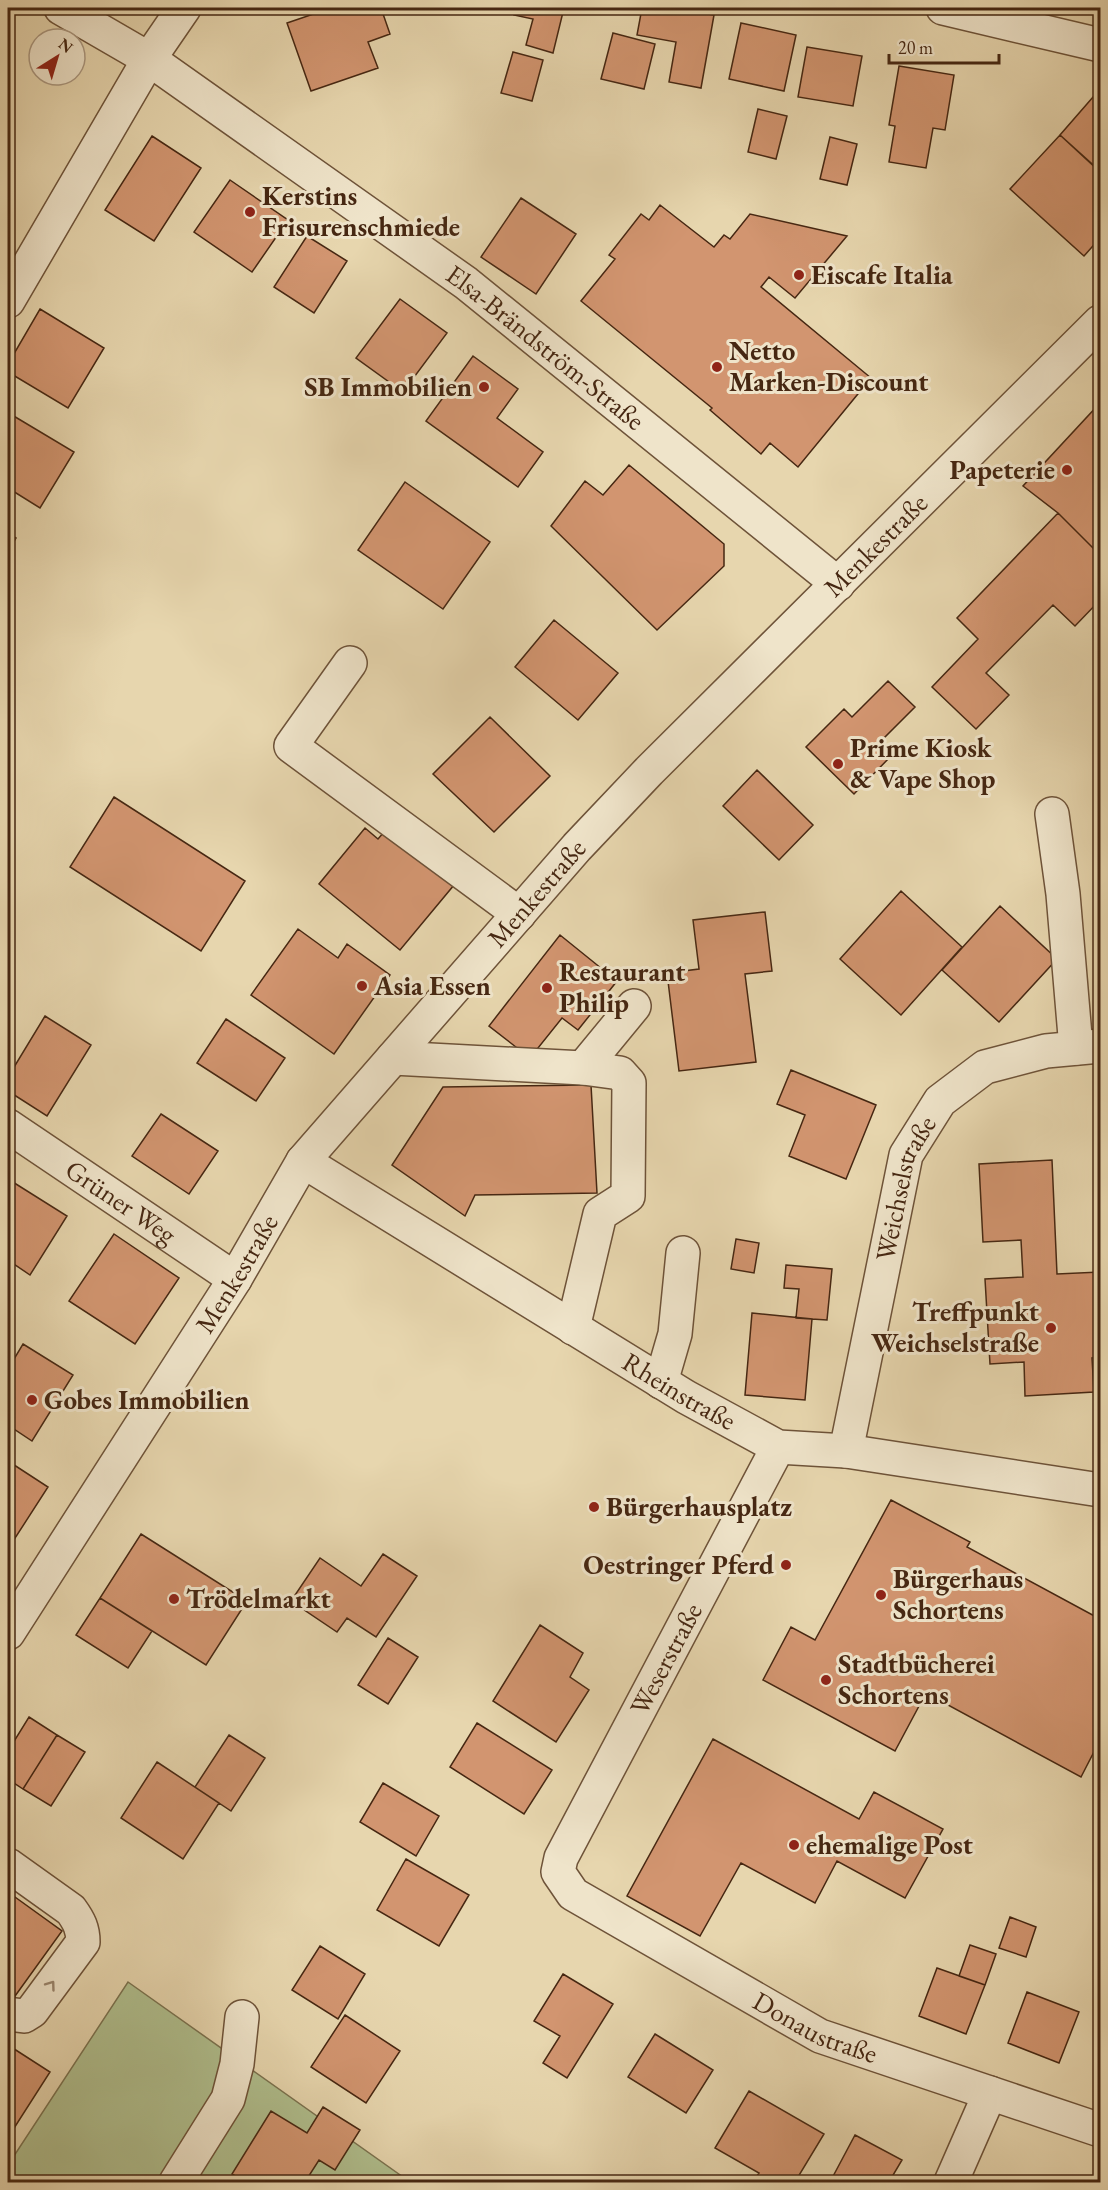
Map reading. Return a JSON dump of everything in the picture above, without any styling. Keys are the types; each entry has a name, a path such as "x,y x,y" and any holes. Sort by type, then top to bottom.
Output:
{"street":[{"name":"Elsa-Brändström-Straße","path":"61,8 149,59 466,283 838,584"},
{"path":"8,301 149,59 184,8"},
{"path":"954,9 1101,45"},
{"name":"Menkestraße","path":"8,1633 235,1279 303,1161 577,847 649,771 1101,322"},
{"path":"350,663 291,746 519,914"},
{"path":"1052,814 1088,1047"},
{"path":"583,1068 634,1006"},
{"name":"Weichselstraße","path":"846,1451 906,1155 940,1101 985,1067 1046,1051 1088,1047"},
{"path":"393,1058 583,1068 620,1073 629,1083 628,1196 600,1214 573,1328"},
{"name":"Grüner Weg","path":"8,1126 235,1279"},
{"name":"Rheinstraße","path":"303,1161 661,1382 778,1447 846,1451 1101,1490"},
{"path":"661,1382 675,1334 683,1253"},
{"name":"Weserstraße","path":"558,1872 561,1858 778,1447"},
{"path":"8,1865 71,1910 81,1925 83,1942 32,2011 24,2016 8,2014"},
{"name":"Donaustraße","path":"558,1872 573,1893 820,2036 1101,2130"},
{"path":"176,2182 228,2099 237,2064 242,2017"},
{"path":"951,2182 990,2093"}],"green space":[{"path":"128,1982 410,2182 8,2182 8,2165"}],"building":[{"path":"331,8 381,8 390,34 368,42 378,68 311,91 287,23"},
{"path":"516,8 564,8 553,53 526,45 533,19 514,15"},
{"path":"642,8 671,8 714,15 701,88 669,82 676,42 637,35"},
{"path":"741,23 796,35 784,91 729,79"},
{"path":"613,33 655,44 644,89 601,79"},
{"path":"807,47 862,56 853,106 798,97"},
{"path":"513,52 543,60 532,101 501,93"},
{"path":"899,66 954,75 945,130 933,128 926,168 889,162 895,126 889,125"},
{"path":"1100,89 1100,171 1060,135"},
{"path":"758,109 787,116 776,159 748,152"},
{"path":"1060,135 1100,172 1100,238 1084,256 1010,189"},
{"path":"152,136 201,168 154,241 105,210"},
{"path":"830,137 857,144 847,185 820,179"},
{"path":"230,180 288,220 252,272 194,232"},
{"path":"521,198 576,234 536,294 481,257"},
{"path":"660,205 714,247 724,235 730,239 750,214 847,236 795,298 769,277 761,287 871,378 798,467 770,443 761,454 710,410 712,408 581,301 615,259 609,255 641,214 649,220"},
{"path":"307,236 347,261 314,313 274,287"},
{"path":"400,299 447,333 403,392 356,358"},
{"path":"40,309 104,348 68,408 8,372 8,364"},
{"path":"473,356 518,389 497,418 543,452 518,487 426,421"},
{"path":"1100,403 1100,555 1058,513 1023,486"},
{"path":"12,415 74,452 40,508 8,488 8,422"},
{"path":"629,465 724,544 724,566 657,630 551,526 585,481 603,495"},
{"path":"405,482 490,542 443,609 358,550"},
{"path":"1058,513 1100,555 1100,600 1075,626 1053,605 986,673 1009,695 976,729 932,687 978,639 957,618"},
{"path":"8,533 16,538 8,552"},
{"path":"554,620 618,673 578,720 515,667"},
{"path":"888,681 915,707 878,744 891,756 854,794 806,747 844,709 852,717"},
{"path":"490,717 550,776 494,832 433,774"},
{"path":"757,770 813,825 779,860 723,806"},
{"path":"114,797 245,881 201,951 70,867"},
{"path":"391,824 459,879 400,950 319,884 365,828 378,839"},
{"path":"901,891 962,947 901,1015 840,959"},
{"path":"1000,906 1057,959 999,1022 942,970"},
{"path":"765,912 772,971 745,974 756,1062 679,1071 667,973 699,969 693,920"},
{"path":"298,929 338,958 347,944 390,975 334,1054 251,995"},
{"path":"560,935 617,981 578,1030 562,1018 530,1058 489,1026"},
{"path":"45,1016 91,1045 47,1116 8,1091 8,1077"},
{"path":"226,1019 285,1058 256,1101 197,1063"},
{"path":"791,1070 876,1105 846,1179 789,1156 805,1115 777,1104"},
{"path":"591,1085 597,1193 475,1195 465,1216 392,1165 443,1087"},
{"path":"161,1114 218,1151 189,1194 132,1156"},
{"path":"1052,1160 1057,1274 1100,1272 1100,1357 1092,1358 1094,1392 1025,1396 1024,1362 990,1364 985,1279 1023,1277 1021,1240 983,1242 979,1164"},
{"path":"8,1179 67,1216 30,1275 8,1260"},
{"path":"114,1234 179,1278 135,1344 69,1301"},
{"path":"736,1239 759,1243 754,1273 731,1269"},
{"path":"786,1265 832,1269 827,1320 796,1318 799,1289 784,1288"},
{"path":"752,1313 812,1319 805,1400 745,1395"},
{"name":"Gobes Immobilien","path":"23,1344 73,1375 32,1441 8,1425 8,1369"},
{"path":"8,1461 48,1487 8,1549"},
{"path":"891,1500 970,1542 967,1547 1100,1619 1100,1740 1081,1777 926,1693 895,1751 763,1680 791,1627 815,1640"},
{"name":"Trödelmarkt","path":"141,1534 247,1601 206,1665 100,1598"},
{"path":"383,1554 417,1576 376,1637 347,1618 337,1632 291,1601 320,1558 361,1586"},
{"path":"100,1598 152,1631 128,1668 76,1635"},
{"path":"540,1625 583,1653 570,1677 589,1690 556,1742 493,1701"},
{"path":"388,1638 418,1657 388,1704 358,1685"},
{"path":"29,1717 57,1735 23,1789 8,1779 8,1751"},
{"path":"477,1723 552,1770 524,1814 450,1767"},
{"path":"57,1735 85,1752 51,1806 23,1789"},
{"path":"229,1735 265,1758 231,1811 195,1787"},
{"name":"ehemalige Post","path":"713,1739 859,1819 874,1792 943,1829 905,1898 837,1861 815,1903 741,1863 700,1936 627,1896"},
{"path":"157,1762 219,1803 183,1859 121,1818"},
{"path":"383,1783 439,1816 416,1856 360,1822"},
{"path":"406,1859 469,1895 439,1946 377,1910"},
{"path":"8,1892 62,1931 10,2003 8,2001"},
{"path":"1010,1917 1036,1927 1026,1957 999,1948"},
{"path":"970,1945 996,1954 985,1985 959,1976"},
{"path":"320,1946 365,1974 338,2019 292,1990"},
{"path":"937,1968 985,1985 966,2034 919,2016"},
{"path":"563,1974 613,2004 567,2078 543,2063 560,2036 534,2021"},
{"path":"1027,1992 1079,2012 1059,2063 1008,2043"},
{"path":"345,2015 400,2051 366,2103 311,2067"},
{"path":"655,2034 713,2070 686,2113 628,2077"},
{"path":"8,2045 50,2072 9,2136 8,2135"},
{"path":"749,2091 824,2134 795,2182 753,2182 759,2173 715,2148"},
{"path":"323,2107 360,2130 335,2170 319,2160 305,2182 245,2182 232,2174 271,2111 307,2133"},
{"path":"855,2135 902,2160 889,2182 830,2182"},
{"path":"1041,2176 1063,2182 1039,2182"}],"place":[{"name":"Kerstins Frisurenschmiede","path":"250,212"},
{"name":"Eiscafe Italia","path":"799,275"},
{"name":"Netto Marken-Discount","path":"717,367"},
{"name":"SB Immobilien","path":"484,387"},
{"name":"Papeterie","path":"1067,470"},
{"name":"Prime Kiosk & Vape Shop","path":"838,764"},
{"name":"Asia Essen","path":"362,986"},
{"name":"Restaurant Philip","path":"547,988"},
{"name":"Treffpunkt Weichselstraße","path":"1051,1328"},
{"name":"Gobes Immobilien","path":"32,1400"},
{"name":"Bürgerhausplatz","path":"594,1507"},
{"name":"Oestringer Pferd","path":"786,1565"},
{"name":"Bürgerhaus Schortens","path":"881,1595"},
{"name":"Trödelmarkt","path":"174,1599"},
{"name":"Stadtbücherei Schortens","path":"826,1680"},
{"name":"ehemalige Post","path":"794,1845"}]}
